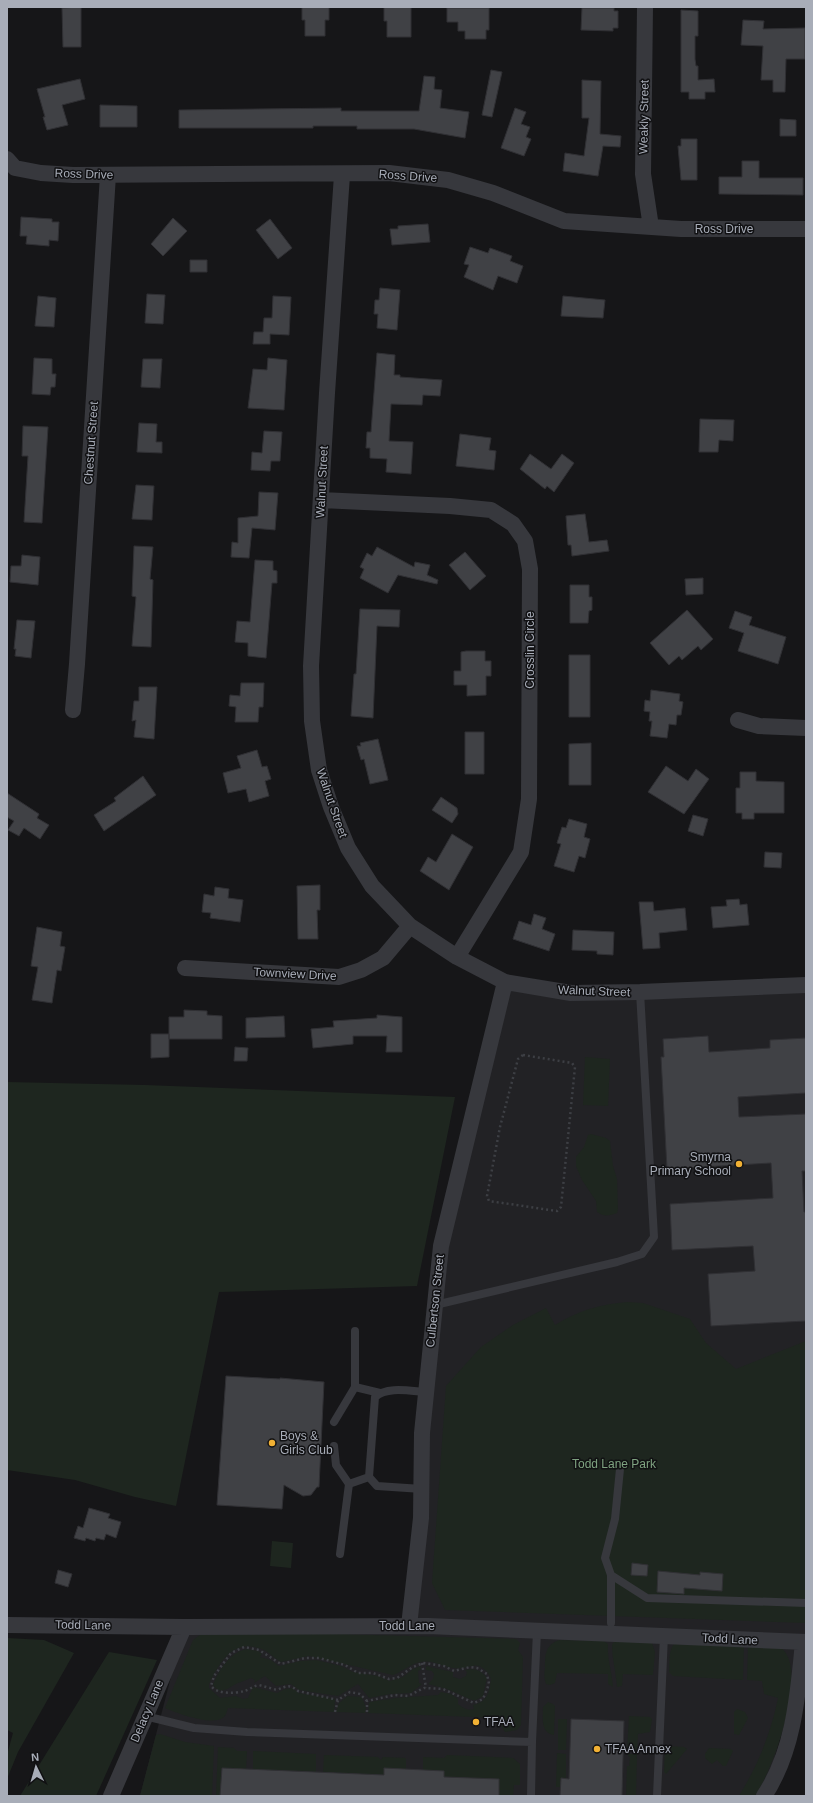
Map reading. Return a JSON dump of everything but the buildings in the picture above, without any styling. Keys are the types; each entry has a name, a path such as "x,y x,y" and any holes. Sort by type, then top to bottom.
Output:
{"street":[{"name":"Weakly Street","path":"645,7 643,174 651,227"},
{"name":"Ross Drive","path":"7,159 15,168 42,173 108,175 342,175 389,173 448,180 493,194 564,221 681,229 806,229"},
{"name":"Chestnut Street","path":"73,710 108,175"},
{"name":"Walnut Street","path":"342,175 327,392 311,666 312,721 319,770 331,807 348,848 372,886 410,926 457,957 505,982 571,993 640,992 806,985"},
{"name":"Crosslin Circle","path":"321,500 450,506 491,510 513,524 525,541 530,569 528,807 520,852 457,957"},
{"path":"738,720 759,726 806,728"},
{"name":"Townview Drive","path":"185,968 339,977 361,970 384,958 410,926"},
{"name":"Culbertson Street","path":"409,1626 422,1518 422,1433 441,1246 505,982"},
{"name":"Todd Lane","path":"7,1625 184,1627 409,1626 664,1635 805,1642"},
{"name":"Delacy Lane","path":"111,1796 184,1627"},
{"path":"764,1796 781,1765 789,1738 796,1710 805,1642"}],"lane":[{"path":"435,1304 617,1262 642,1254 654,1237 640,992"},
{"path":"334,1422 356,1387 355,1331"},
{"path":"356,1387 377,1395 396,1390 426,1392"},
{"path":"377,1395 369,1477 377,1486 422,1489"},
{"path":"334,1446 336,1464 349,1484 340,1554"},
{"path":"611,1623 612,1575 605,1558 615,1519 620,1469"},
{"path":"349,1484 369,1477"},
{"path":"612,1575 647,1598 806,1603"},
{"path":"531,1796 537,1631"},
{"path":"657,1796 664,1635"},
{"path":"145,1716 194,1728 239,1732 532,1742"}],"path":[{"path":"523,1055 572,1062 575,1067 561,1207 557,1211 489,1201 487,1196 500,1127 518,1059 523,1055"},
{"path":"338,1700 298,1691 293,1686 287,1685 277,1690 259,1684 244,1691 220,1693 214,1690 211,1686 214,1676 231,1653 244,1647 260,1650 281,1664 305,1658 319,1658 330,1663 345,1665 358,1673 373,1673 389,1680 396,1678 413,1666 422,1663 429,1663 454,1671 470,1667 477,1668 488,1674 489,1684 483,1699 474,1703 443,1690 426,1688 408,1696 395,1695 367,1701"},
{"path":"422,1663 426,1688"},
{"path":"335,1712 338,1700 350,1692 360,1694 367,1701 367,1713"}],"shaded area":[{"path":"505,982 571,993 806,985 806,1642 764,1796 140,1796 184,1627 409,1626 441,1246"}],"green space":[{"path":"585,1057 610,1059 608,1106 583,1105"},
{"path":"7,1082 145,1085 455,1097 417,1286 219,1292 176,1506 135,1497 75,1480 7,1470"},
{"path":"591,1134 606,1138 610,1141 613,1166 617,1179 618,1209 617,1213 607,1216 597,1212 596,1201 582,1180 576,1166 576,1157 584,1147 588,1135"},
{"name":"Todd Lane Park","path":"628,1302 643,1303 690,1319 706,1343 736,1369 806,1341 806,1623 445,1610 432,1583 446,1386 481,1347 513,1325 546,1308 555,1325 590,1309 608,1304"},
{"path":"272,1541 293,1543 291,1568 270,1566"},
{"path":"201,1634 337,1634 516,1639 520,1643 518,1650 523,1657 521,1725 517,1730 505,1732 502,1727 501,1718 368,1713 369,1702 396,1698 438,1695 441,1692 451,1694 458,1699 458,1704 464,1708 470,1710 474,1709 473,1705 482,1702 487,1696 491,1679 486,1671 479,1666 474,1665 456,1668 426,1661 414,1664 393,1675 309,1656 281,1662 264,1650 253,1647 236,1649 223,1660 218,1667 209,1684 209,1688 220,1698 236,1696 243,1699 248,1698 253,1687 277,1693 285,1689 292,1688 299,1693 335,1699 334,1712 228,1708 225,1716 219,1720 212,1721 186,1716 165,1708 193,1640"},
{"path":"7,1638 44,1640 74,1653 18,1752 7,1779 7,1755 13,1733 7,1730"},
{"path":"560,1640 604,1641 608,1644 608,1655 613,1687 608,1684 608,1674 557,1673 555,1683 550,1685 546,1684 544,1674 547,1651 551,1644"},
{"path":"615,1641 652,1643 655,1652 653,1675 623,1674 622,1686 617,1687 612,1650 612,1644"},
{"path":"674,1644 744,1646 743,1680 673,1676 669,1672 670,1654"},
{"path":"748,1646 780,1647 789,1658 792,1676 786,1720 779,1744 770,1766 755,1796 739,1796 752,1773 768,1736 778,1698 764,1694 762,1681 747,1680"},
{"path":"247,1649 258,1651 262,1654 260,1657 271,1660 279,1666 300,1661 316,1660 341,1666 353,1672 378,1676 390,1681 403,1677 413,1669 421,1666 421,1669 418,1671 419,1683 422,1684 411,1693 390,1694 369,1698 358,1684 338,1696 299,1690 291,1684 276,1686 265,1676 254,1683 255,1680 251,1678 226,1690 219,1690 216,1688 213,1685 218,1673 226,1662 235,1654"},
{"path":"109,1652 157,1660 96,1796 20,1796"},
{"path":"426,1666 453,1672 453,1677 460,1679 466,1676 467,1672 465,1670 472,1669 480,1671 487,1678 483,1696 476,1700 472,1700 447,1689 428,1684 433,1679 434,1674 432,1671 426,1670"},
{"path":"348,1696 362,1697 366,1708 365,1713 336,1712 339,1703"},
{"path":"548,1702 555,1706 554,1735 546,1731 543,1724 543,1707"},
{"path":"737,1709 745,1712 748,1718 739,1735 734,1734 734,1712"},
{"path":"629,1716 650,1717 652,1719 650,1732 638,1734 637,1751 627,1751"},
{"path":"558,1719 567,1719 566,1750 558,1750"},
{"path":"160,1734 185,1742 214,1746 212,1796 140,1796 156,1735"},
{"path":"667,1746 684,1747 687,1749 666,1774 664,1772 665,1748"},
{"path":"218,1747 234,1748 237,1751 247,1751 246,1769 222,1768 220,1796 216,1796"},
{"path":"709,1748 731,1749 733,1751 726,1766 723,1766 717,1760 712,1764 705,1758 705,1754"},
{"path":"253,1751 316,1754 316,1772 253,1770"},
{"path":"557,1753 566,1754 566,1778 561,1779 561,1787 556,1787"},
{"path":"628,1754 637,1754 636,1796 626,1796 627,1766 629,1766 630,1757"},
{"path":"324,1755 378,1757 381,1760 383,1757 406,1758 406,1769 385,1768 384,1775 323,1772"},
{"path":"447,1755 513,1758 520,1764 520,1785 514,1785 513,1796 499,1796 499,1779 444,1777 444,1771 423,1770 423,1757 444,1758"}],"place":[{"name":"Smyrna Primary School","path":"739,1164"},
{"name":"Boys & Girls Club","path":"272,1443"},
{"name":"TFAA","path":"476,1722"},
{"name":"TFAA Annex","path":"597,1749"}]}
